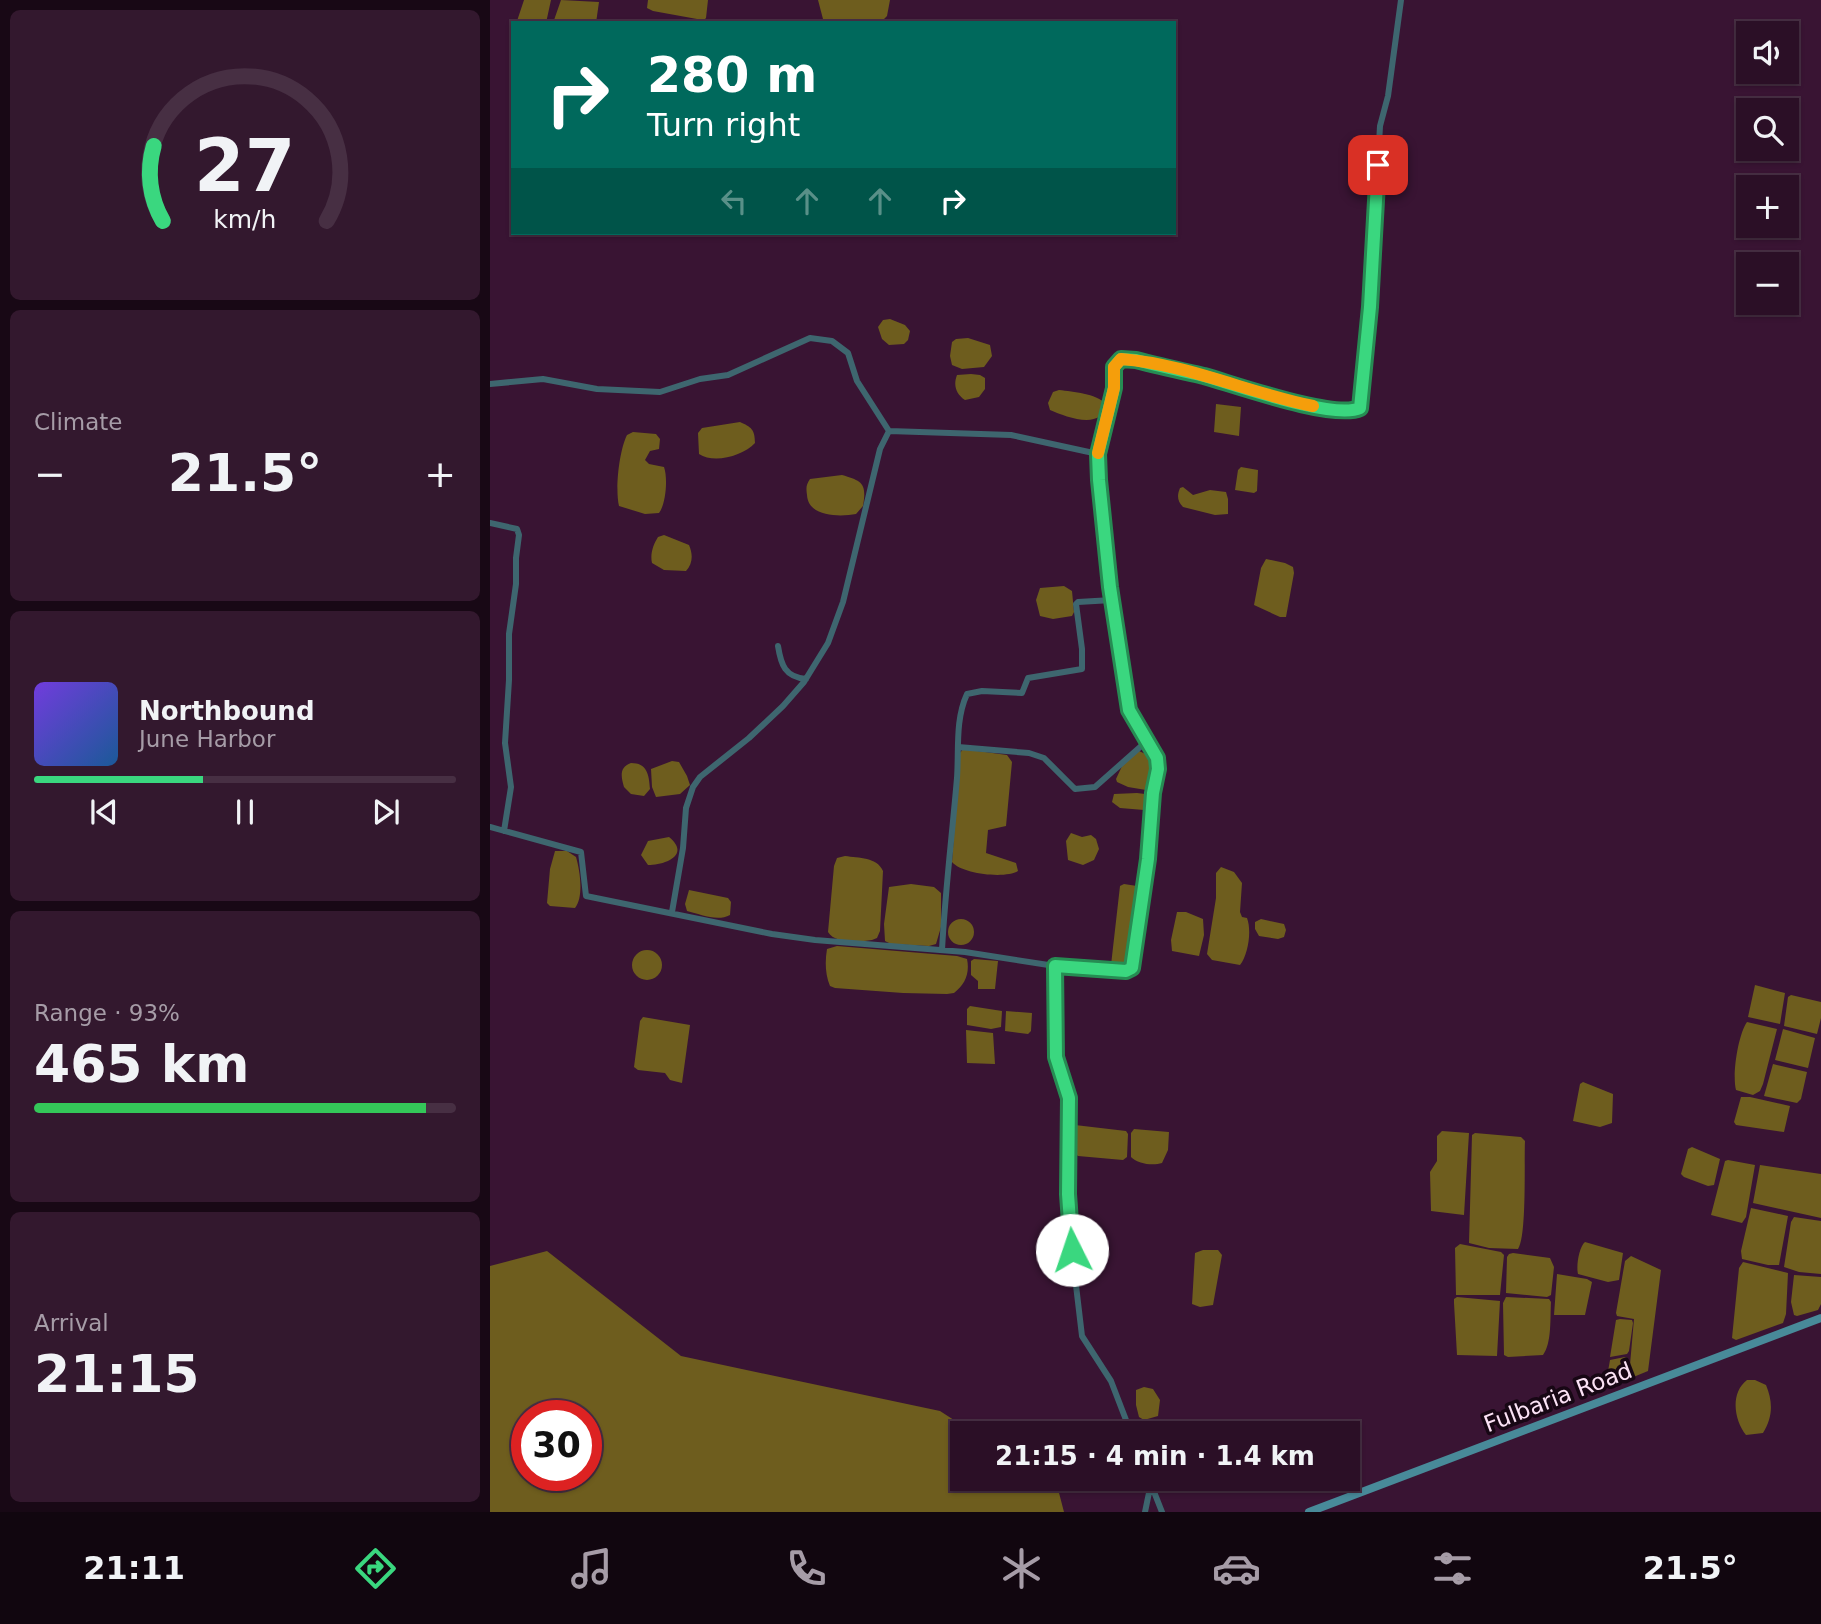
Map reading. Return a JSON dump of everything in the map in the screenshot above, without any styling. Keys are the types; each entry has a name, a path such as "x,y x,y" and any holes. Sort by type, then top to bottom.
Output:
{"main road":[{"name":"Fulbaria Road","path":"1309,1512 1821,1318"}],"street":[{"path":"490,827 581,852 586,896 772,934 815,940 942,950 1055,966 1126,971 1132,968 1158,769 1157,758 1129,710 1112,600 1098,454 1114,388 1114,367 1121,359 1136,360 1315,406 1341,411 1360,408 1370,307 1380,126 1388,96 1401,0"},
{"path":"490,384 543,379 597,390 660,392 700,379 728,375 810,338 832,341 848,353 857,381 889,431"},
{"path":"889,431 1012,435 1098,454"},
{"path":"672,912 683,848 685,808 693,787 700,777 766,723 806,679 828,643 843,602 880,449 889,431"},
{"path":"490,523 517,529 519,536 509,634 505,743 511,788 504,831"},
{"path":"942,950 959,719 967,694 982,691 1022,693 1028,678 1082,669 1076,604 1112,600"},
{"path":"778,646 784,669 794,676 806,679"},
{"path":"958,747 1029,753 1044,758 1075,789 1094,787 1147,740"},
{"path":"1055,966 1056,1057 1069,1098 1068,1194 1082,1336 1111,1381 1127,1421"},
{"path":"1145,1512 1148,1491"},
{"path":"1154,1491 1162,1512"}],"shaded area":[{"path":"524,0 551,0 546,21 517,21"},
{"path":"561,0 599,2 596,21 554,21"},
{"path":"648,0 708,0 706,18 704,20 653,11 647,8"},
{"path":"818,0 890,0 887,16 882,21 823,19"},
{"path":"890,319 905,325 910,331 904,344 889,345 882,339 878,327 883,320"},
{"path":"968,338 990,345 992,356 984,367 962,369 952,365 952,342"},
{"path":"971,374 985,378 985,389 979,397 965,400 959,395 955,382 957,375"},
{"path":"1059,390 1096,397 1106,404 1103,412 1091,420 1083,420 1050,410 1048,403 1053,392"},
{"path":"1216,404 1241,407 1239,436 1214,432"},
{"path":"740,422 750,427 753,432 755,443 750,448 736,455 720,458 699,454 698,433 702,428"},
{"path":"633,432 656,434 660,439 659,449 650,451 645,460 649,464 664,467 666,491 659,513 645,514 619,506 617,490 620,460 627,435"},
{"path":"1241,467 1258,470 1257,491 1254,493 1235,490 1238,470"},
{"path":"842,475 862,484 863,506 856,514 826,514 813,508 807,493 810,479"},
{"path":"1183,487 1193,495 1210,490 1226,492 1228,514 1215,515 1183,507 1178,496 1180,488"},
{"path":"664,535 689,545 692,559 686,571 664,570 652,563 655,543 658,537"},
{"path":"1266,559 1293,567 1286,617 1280,617 1254,605 1261,568"},
{"path":"1064,586 1072,591 1072,616 1053,619 1040,616 1036,600 1040,588"},
{"path":"963,749 1007,755 1012,762 1006,826 988,830 986,853 1016,863 1018,871 1004,875 984,874 965,870 952,862 960,753"},
{"path":"1139,751 1154,760 1150,787 1146,790 1128,787 1116,779 1123,764"},
{"path":"672,761 679,762 690,785 680,794 656,797 652,787 651,769"},
{"path":"631,763 641,765 648,774 650,789 644,796 631,794 624,787 623,770"},
{"path":"1114,794 1145,794 1148,799 1147,808 1144,810 1120,808 1112,802"},
{"path":"1071,833 1082,837 1091,835 1096,839 1099,849 1094,860 1083,865 1068,860 1066,841"},
{"path":"669,837 675,843 677,854 668,861 648,865 641,855 648,841"},
{"path":"555,851 567,851 576,857 580,897 575,908 550,906 547,903 550,869"},
{"path":"845,856 872,861 883,871 880,931 877,938 872,940 855,942 836,939 828,932 834,866 837,858"},
{"path":"1221,867 1234,872 1242,883 1240,912 1242,917 1247,918 1249,936 1240,965 1212,960 1207,954 1216,898 1216,873"},
{"path":"911,884 934,887 941,893 941,927 936,944 891,944 885,941 884,924 889,887"},
{"path":"1120,886 1137,886 1140,892 1128,964 1123,969 1111,965"},
{"path":"689,890 728,898 731,902 730,915 714,918 687,911 685,904"},
{"path":"1177,912 1186,912 1203,919 1204,935 1199,956 1172,951 1171,940"},
{"path":"961,919 970,923 974,932 970,941 961,945 952,941 948,932 952,923"},
{"path":"1261,919 1284,924 1284,937 1278,939 1259,936 1255,922"},
{"path":"837,946 957,956 967,959 967,974 958,990 947,994 835,988 830,986 828,981 826,958 827,949"},
{"path":"647,950 653,951 661,959 661,971 653,979 647,980 641,979 633,971 632,965 633,959 641,951"},
{"path":"971,961 998,961 995,989 978,989 978,981 971,975"},
{"path":"1755,985 1785,993 1780,1024 1748,1017"},
{"path":"1791,995 1821,1002 1817,1034 1784,1026 1788,997"},
{"path":"970,1006 1002,1011 1001,1027 991,1029 967,1025 967,1009"},
{"path":"1006,1011 1032,1013 1031,1031 1028,1034 1005,1031"},
{"path":"643,1017 690,1025 682,1083 670,1080 665,1073 638,1070 634,1067 640,1021"},
{"path":"1747,1022 1777,1029 1763,1084 1760,1091 1753,1095 1736,1090 1735,1083 1735,1065"},
{"path":"1783,1029 1815,1038 1808,1068 1775,1060"},
{"path":"966,1030 993,1033 995,1064 967,1063"},
{"path":"1773,1064 1807,1072 1801,1099 1797,1103 1764,1096"},
{"path":"1583,1082 1613,1094 1612,1123 1600,1127 1573,1121 1580,1084"},
{"path":"1741,1097 1790,1106 1784,1132 1736,1125 1734,1122"},
{"path":"1075,1125 1126,1131 1127,1157 1123,1160 1078,1156 1073,1152"},
{"path":"1134,1129 1169,1132 1168,1150 1162,1163 1146,1164 1131,1157 1131,1133"},
{"path":"1442,1131 1469,1133 1464,1215 1431,1211 1430,1172 1437,1161 1437,1136"},
{"path":"1475,1133 1521,1137 1525,1141 1524,1214 1518,1249 1489,1248 1469,1243 1472,1135"},
{"path":"1692,1147 1720,1159 1714,1185 1708,1186 1681,1174 1688,1149"},
{"path":"1725,1161 1755,1165 1746,1217 1742,1223 1711,1215"},
{"path":"1760,1165 1821,1174 1821,1218 1753,1203"},
{"path":"1751,1208 1788,1216 1779,1265 1742,1259 1741,1251"},
{"path":"1794,1217 1821,1221 1821,1274 1799,1272 1784,1267"},
{"path":"1585,1242 1623,1253 1619,1280 1608,1282 1578,1274 1578,1257"},
{"path":"1460,1244 1501,1252 1504,1255 1500,1295 1456,1295 1455,1248"},
{"path":"1218,1250 1222,1255 1213,1305 1200,1307 1192,1304 1195,1253"},
{"path":"547,1251 681,1356 940,1411 955,1421 950,1421 950,1491 1059,1491 1064,1512 490,1512 490,1266"},
{"path":"1513,1253 1550,1258 1554,1267 1551,1295 1547,1297 1506,1293 1507,1257"},
{"path":"1631,1256 1661,1270 1648,1371 1631,1378 1634,1319 1617,1316 1616,1313 1625,1261"},
{"path":"1743,1262 1788,1273 1786,1314 1783,1323 1736,1340 1732,1338 1739,1268"},
{"path":"1557,1274 1592,1282 1585,1315 1554,1315"},
{"path":"1794,1275 1821,1277 1821,1304 1818,1310 1794,1315 1791,1302"},
{"path":"1457,1297 1500,1301 1497,1356 1457,1355 1454,1299"},
{"path":"1506,1297 1549,1299 1551,1302 1549,1337 1543,1355 1504,1355 1503,1303"},
{"path":"1616,1320 1632,1320 1633,1323 1629,1351 1627,1354 1610,1357"},
{"path":"1628,1358 1625,1380 1605,1388 1610,1360"},
{"path":"1747,1380 1766,1385 1768,1391 1770,1415 1763,1433 1746,1435 1739,1422 1736,1399"},
{"path":"1144,1387 1153,1389 1160,1400 1158,1416 1144,1420 1139,1417 1136,1390"}],"slow traffic":[{"path":"1098,453 1114,388 1114,367 1121,359 1204,376 1313,406"}],"route":[{"path":"1072,1250 1068,1194 1069,1098 1056,1057 1055,966 1126,971 1132,968 1158,769 1157,758 1129,710 1110,587 1098,454 1114,388 1114,367 1121,359 1136,360 1303,404 1341,411 1360,408 1370,307 1378,165"}]}
